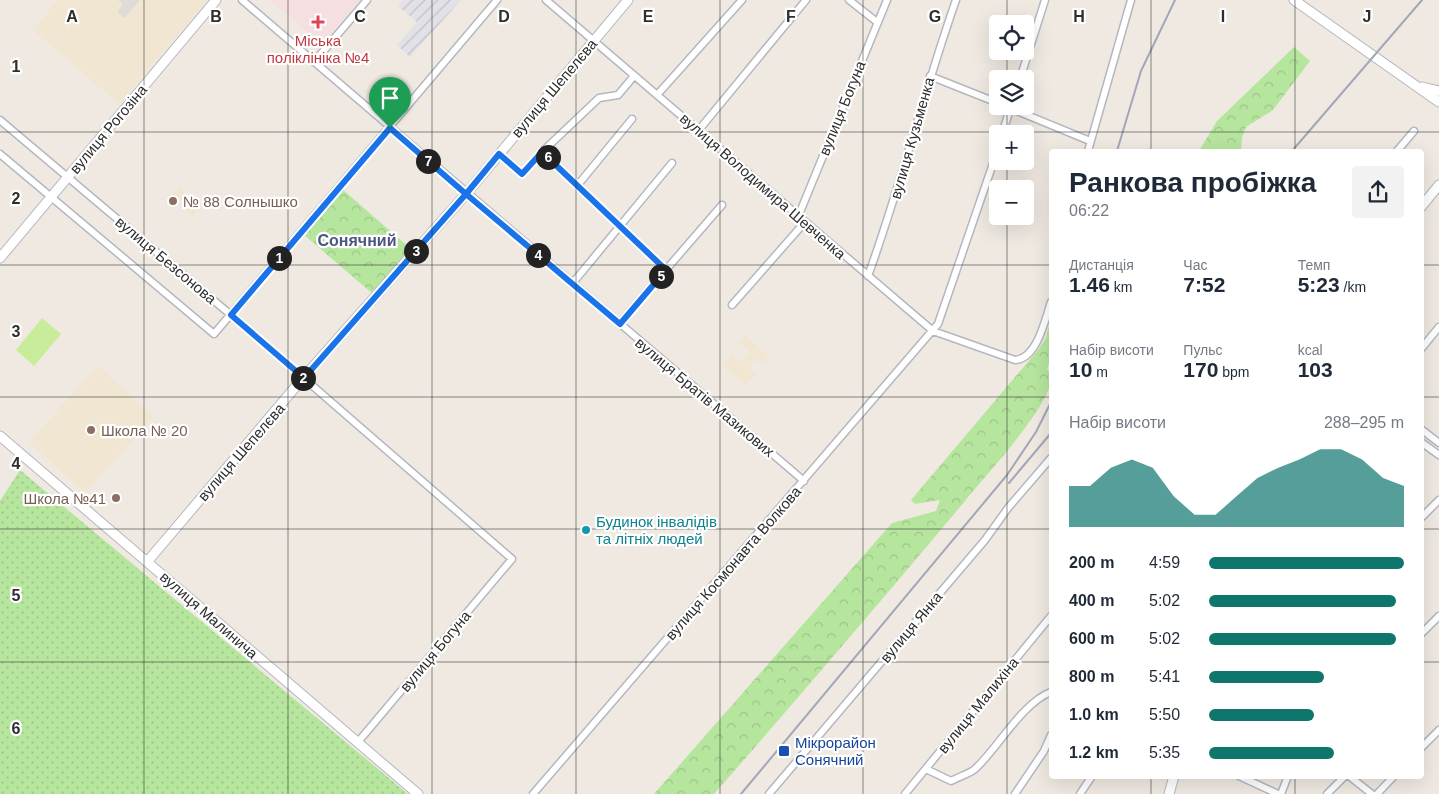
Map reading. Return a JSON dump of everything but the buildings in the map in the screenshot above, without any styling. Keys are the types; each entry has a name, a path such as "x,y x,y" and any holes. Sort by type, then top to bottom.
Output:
{"street":[{"name":"вулиця Рогозіна","path":"0,258 216,0"},
{"name":"вулиця Братів Мазикових","path":"242,0 466,194 804,481"},
{"path":"314,62 367,0"},
{"path":"231,315 497,0"},
{"name":"вулиця Володимира Шевченка","path":"546,0 933,331"},
{"name":"вулиця Шепелєва","path":"147,562 304,378 466,194 628,0"},
{"path":"657,95 742,0"},
{"path":"698,131 806,0"},
{"path":"849,0 877,22"},
{"name":"вулиця Богуна","path":"798,217 887,0"},
{"name":"вулиця Кузьменка","path":"868,276 888,220 930,76 956,0"},
{"path":"1023,70 1045,0"},
{"path":"1088,149 1131,0"},
{"path":"1294,0 1439,102"},
{"path":"499,154 522,174 542,152 599,98 618,95 634,76"},
{"path":"930,76 989,99"},
{"path":"1414,84 1439,91"},
{"path":"1028,115 1090,141"},
{"path":"577,186 632,119"},
{"name":"вулиця Безсонова","path":"0,120 231,315 512,559"},
{"path":"1399,149 1414,131"},
{"path":"542,152 666,270"},
{"name":"вулиця Безсонова","path":"0,154 214,334 231,315"},
{"path":"572,284 672,163"},
{"name":"вулиця Космонавта Волкова","path":"533,794 933,331 941,317 991,170"},
{"path":"1424,203 1439,185"},
{"path":"620,324 722,205"},
{"path":"732,305 805,222"},
{"path":"933,331 1016,360 1023,359 1029,354 1038,337 1049,307"},
{"path":"1424,345 1439,327"},
{"path":"1424,431 1439,443"},
{"name":"вулиця Малинича","path":"0,436 418,794"},
{"path":"1424,444 1439,455"},
{"name":"вулиця Янка","path":"769,794 986,540 1008,508 1049,460"},
{"path":"1424,515 1439,500"},
{"name":"вулиця Богуна","path":"358,742 512,559"},
{"path":"1424,631 1439,616"},
{"name":"вулиця Малихіна","path":"906,794 1049,618"},
{"path":"926,769 951,781 974,770 1014,723 1043,695 1049,693"},
{"path":"1424,745 1439,730"},
{"path":"1015,794 1044,751 1049,740"},
{"path":"1080,794 1090,779"},
{"path":"1168,794 1173,779"},
{"path":"1246,779 1280,794 1287,779"},
{"path":"1327,794 1344,779"},
{"path":"1351,779 1372,794"},
{"path":"1377,794 1391,779"}],"shaded area":[{"path":"58,0 207,0 119,104 33,30"},
{"path":"118,0 140,0 125,18 117,12 123,4"},
{"name":"Міська поліклініка №4","path":"270,0 360,0 322,44"},
{"path":"403,0 461,0 410,57 397,45 417,22 398,6"},
{"name":"№ 88 Солнышко","path":"179,187 185,192 182,196 190,203 194,198 202,205 192,217 185,211 189,206 179,198 173,205 168,200"},
{"path":"745,335 769,356 763,364 756,359 749,368 756,374 746,385 722,365 732,355 741,363 750,353 739,343"},
{"name":"Школа № 20","path":"98,366 154,417 85,493 29,442"}],"green space":[{"path":"1294,47 1310,61 1273,110 1246,127 1242,138 1241,149 1200,149 1217,121"},
{"path":"342,189 411,249 373,294 303,234"},
{"path":"42,318 61,334 34,366 16,350"},
{"path":"1049,327 1049,364 1047,369 1049,372 1049,387 1026,427 840,648 714,794 654,794 892,523 936,511 940,500 915,504 911,500 1038,350 1046,338"},
{"path":"20,470 408,794 0,794 0,501"}],"railway":[{"path":"1118,149 1141,71 1175,0"},
{"path":"1294,149 1422,0"},
{"path":"741,794 1007,475 1036,432 1049,406"},
{"path":"1009,483 1049,435"}],"place":[{"name":"Міська поліклініка №4","path":"318,22"},
{"name":"№ 88 Солнышко","path":"173,201"},
{"name":"Школа № 20","path":"91,430"},
{"name":"Школа №41","path":"116,498"},
{"name":"Будинок інвалідів та літніх людей","path":"586,530"},
{"name":"Мікрорайон Сонячний","path":"784,751"}],"district":[{"name":"Сонячний","path":"357,240"}],"route":[{"path":"390,128 231,315 304,378 466,194 620,324 666,270 542,152 522,174 499,154 466,194 390,128"}]}
